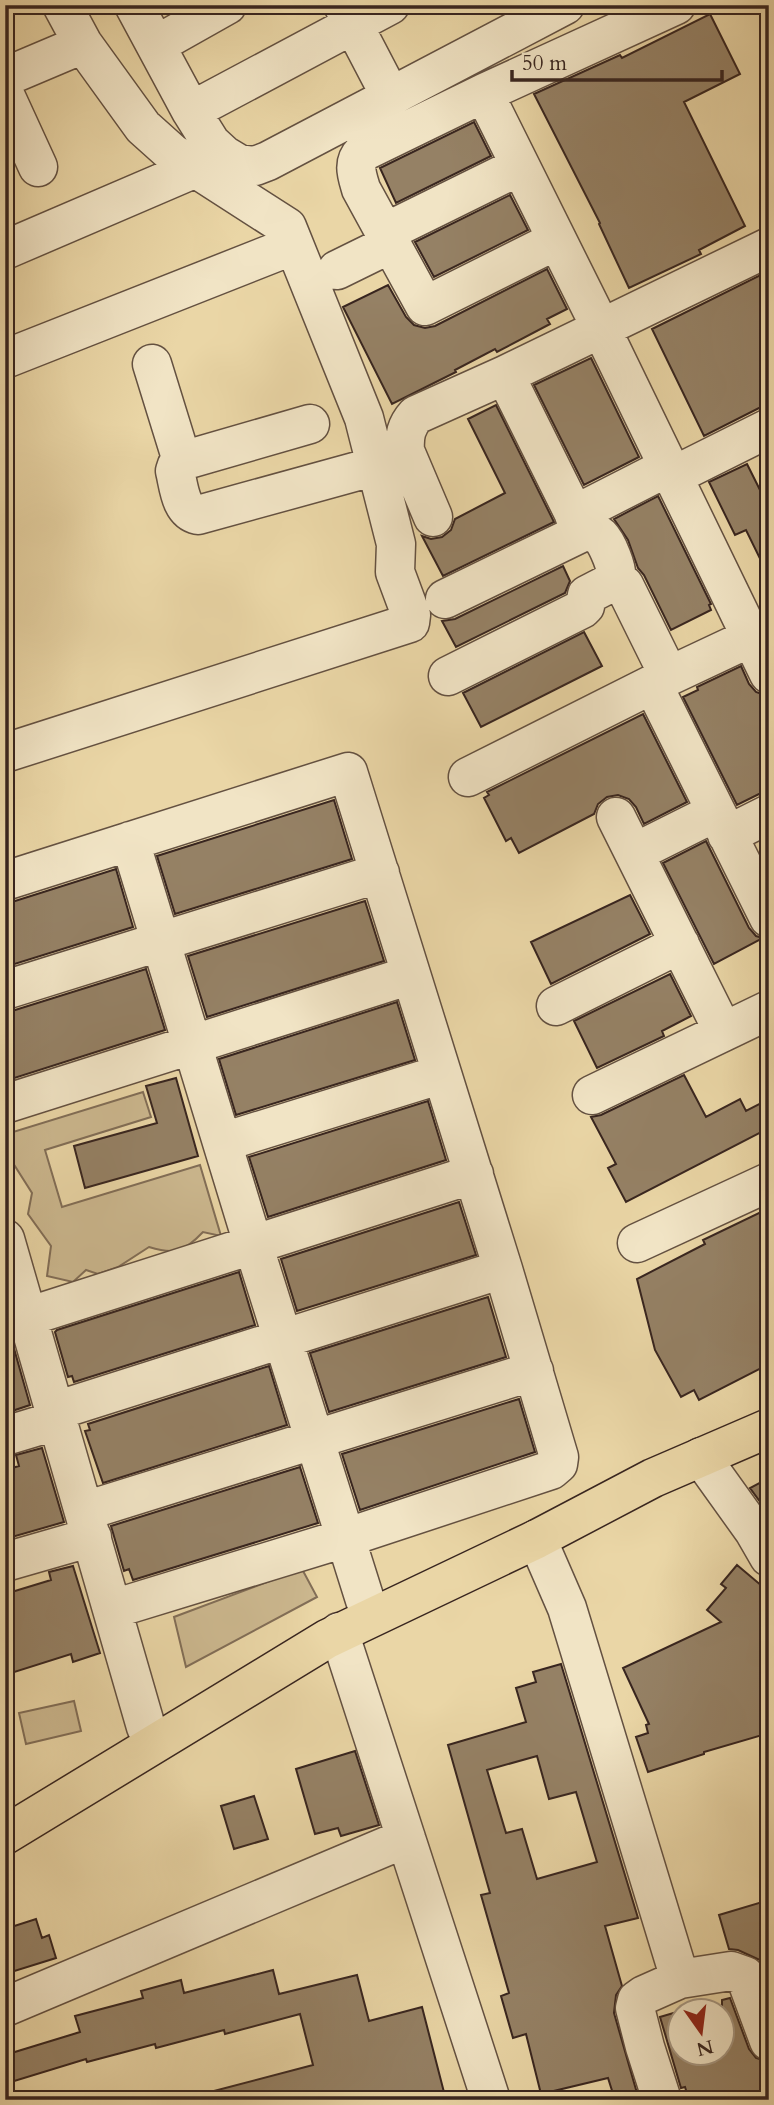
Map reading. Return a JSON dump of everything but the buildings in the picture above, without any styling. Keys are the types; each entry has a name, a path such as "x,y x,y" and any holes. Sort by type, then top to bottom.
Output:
{"main road":[{"path":"5,1835 328,1632 365,1600 646,1462 769,1409"},
{"path":"5,1814 146,1727 328,1632 537,1539 653,1478 769,1428"}],"street":[{"path":"5,753 410,623 411,615 395,572 396,544 365,418 287,227 172,153 142,127 83,44 62,5"},
{"path":"134,5 211,143 239,164 255,166 565,5"},
{"path":"156,46 228,5"},
{"path":"191,111 348,15 390,5"},
{"path":"557,240 425,306 361,189 356,169 357,158 363,152 484,93 676,5"},
{"path":"348,15 391,97"},
{"path":"5,77 83,44"},
{"path":"484,93 670,472 760,633 769,674"},
{"path":"5,95 38,167"},
{"path":"337,270 389,238 520,166"},
{"path":"5,250 196,168"},
{"path":"5,359 294,245"},
{"path":"433,517 405,450 404,441 409,423 416,415 505,375 769,247"},
{"path":"152,364 182,461"},
{"path":"448,676 582,609 587,595 616,580 617,570 601,537 579,523 505,375"},
{"path":"310,424 182,461 175,471 184,507 192,514 198,515 376,466"},
{"path":"445,599 670,472 769,428"},
{"path":"624,585 722,824 769,918"},
{"path":"468,777 760,633"},
{"path":"5,881 348,772 559,1457 558,1464 551,1470 345,1538 113,1609"},
{"path":"634,853 722,824 769,814"},
{"path":"616,817 723,1031"},
{"path":"130,841 365,1600"},
{"path":"5,990 380,873"},
{"path":"556,1006 680,944"},
{"path":"5,1104 411,975"},
{"path":"592,1096 769,1010"},
{"path":"223,1142 442,1074"},
{"path":"17,1321 474,1174"},
{"path":"637,1243 769,1182"},
{"path":"5,1239 17,1321 57,1416 146,1727"},
{"path":"5,1436 283,1339 503,1269"},
{"path":"5,1562 88,1524 315,1441 534,1371"},
{"path":"701,1457 754,1531 769,1557"},
{"path":"537,1539 567,1608 680,1979"},
{"path":"328,1632 406,1838 491,2100"},
{"path":"5,2007 406,1838"},
{"path":"662,2100 635,2008 637,2000 644,1995 680,1979 731,1971 745,1976 769,2041"}],"shaded area":[{"path":"143,1092 151,1117 45,1150 62,1207 200,1165 221,1236 203,1232 184,1248 173,1251 149,1247 118,1267 98,1274 86,1270 73,1282 47,1276 51,1246 28,1214 32,1193 13,1163 8,1149 13,1132"},
{"path":"302,1569 317,1597 186,1667 174,1617"},
{"path":"74,1701 81,1731 26,1744 19,1713"}]}
